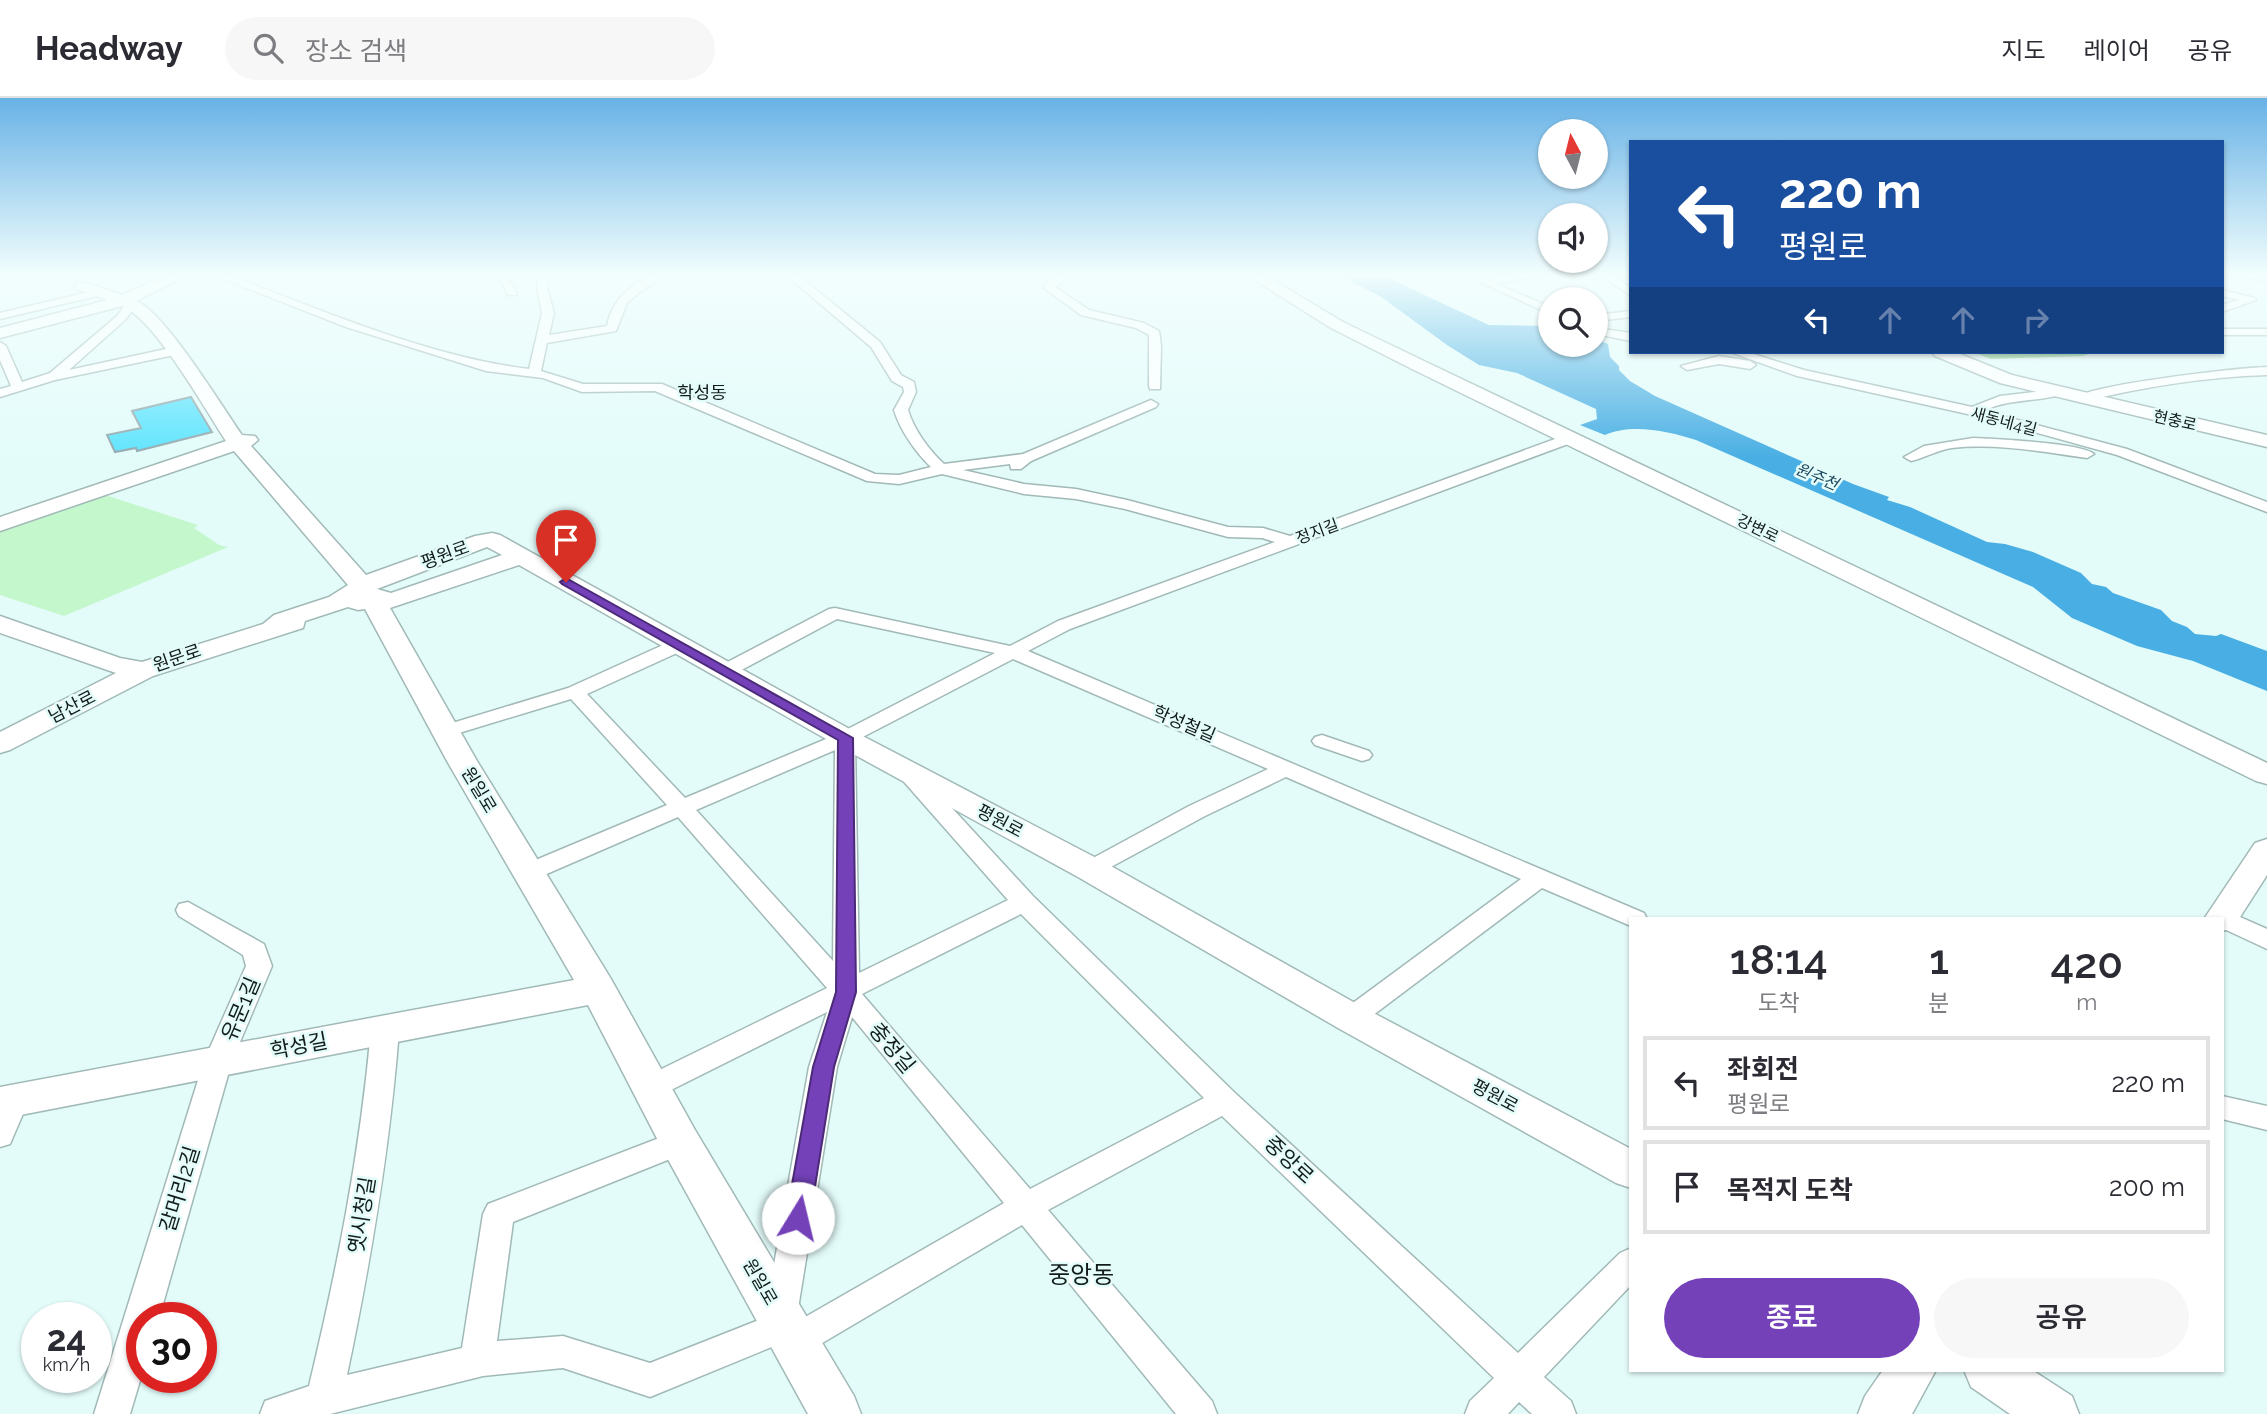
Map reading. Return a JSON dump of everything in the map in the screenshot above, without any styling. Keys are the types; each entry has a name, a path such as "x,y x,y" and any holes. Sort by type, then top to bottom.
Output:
{"street":[{"path":"54,376 101,335"},
{"name":"원일로","path":"157,335 175,351 243,441 374,593 446,731 527,873 598,989 649,1088 836,1414"},
{"name":"원일로","path":"168,335 187,349 243,441"},
{"path":"386,335 490,368 534,374 582,388 657,387 872,478 887,481 903,480 941,469 1026,458 1151,404"},
{"path":"534,374 542,335"},
{"path":"541,340 571,335"},
{"path":"864,335 876,345 896,377 909,385 910,392 901,410 904,420 928,457 941,469 1024,489 1076,494 1127,505 1228,532 1263,533 1290,541"},
{"path":"1155,335 1153,361 1155,386"},
{"name":"강변로","path":"1359,335 2267,764"},
{"name":"강변로","path":"1376,335 2267,775"},
{"path":"0,346 18,388"},
{"path":"0,393 54,376 175,351"},
{"path":"1696,354 1801,373"},
{"path":"1687,366 1737,354"},
{"name":"새동네4길","path":"1749,354 1801,373 1974,412 2162,466 2267,508"},
{"name":"현충로","path":"1946,354 2006,379 2267,441"},
{"name":"현충로","path":"2082,398 2110,391 2240,372 2267,371"},
{"name":"현충로","path":"1974,412 1981,404 2039,398 2054,392"},
{"name":"정지길","path":"527,873 845,738 1064,625 1576,436"},
{"path":"0,524 243,441"},
{"path":"1911,457 1942,444 1964,444 2050,450 2162,466"},
{"path":"999,482 1026,458"},
{"name":"원문로","path":"0,624 114,665 143,670 374,593 520,557"},
{"name":"평원로","path":"520,557 681,644 845,738 1090,869 1351,1018 1629,1169"},
{"name":"학성철길","path":"725,671 835,612 1014,652 1631,917"},
{"path":"446,731 575,692 681,644"},
{"name":"남산로","path":"0,744 143,670"},
{"name":"충정길","path":"575,692 846,992 1199,1414"},
{"name":"원일로","path":"787,1328 823,1067 846,992 845,738"},
{"path":"1322,741 1362,755"},
{"path":"1090,869 1197,811 1288,768"},
{"name":"중앙로","path":"904,769 1024,902 1226,1101 1558,1414"},
{"path":"2222,917 2267,850"},
{"path":"1351,1018 1538,879"},
{"path":"649,1088 1024,902"},
{"name":"유문1길","path":"188,910 255,950 259,966 218,1061"},
{"path":"2224,919 2267,940"},
{"name":"학성길","path":"7,1101 598,989"},
{"name":"옛시청길","path":"324,1398 354,1264 377,1124 385,1030"},
{"name":"갈머리2길","path":"147,1302 218,1061"},
{"path":"0,1135 7,1101"},
{"path":"278,1414 324,1398 477,1359 563,1352 650,1380 787,1328 1226,1101"},
{"path":"2224,1107 2267,1118"},
{"path":"477,1359 499,1214 680,1143"},
{"path":"1483,1414 1629,1265"},
{"name":"갈머리2길","path":"112,1414 126,1369"},
{"path":"1883,1414 1911,1372"},
{"path":"1991,1372 2054,1414"}],"green space":[{"path":"1978,354 2088,354 2083,356 1991,359"},
{"path":"105,495 198,525 194,528 219,545 228,547 64,616 0,595 0,531"}],"water":[{"name":"원주천","path":"1434,335 1538,335 1538,357 1608,357 1608,344 1610,357 1619,366 1619,370 1630,381 1655,396 1987,542 2033,552 2081,573 2092,584 2106,587 2113,593 2161,610 2172,621 2187,627 2195,634 2221,634 2267,651 2267,691 2193,661 2137,646 2072,618 2033,587 1696,440 1662,431 1638,429 1615,431 1605,435 1580,425 1597,419 1596,409 1517,373 1479,365"}],"building":[{"path":"191,397 212,432 137,451 136,448 115,452 107,435 141,428 132,411"}],"district":[{"name":"학성동","path":"702,393"},
{"name":"중앙동","path":"1081,1275"}],"route":[{"path":"566,582 845,738 846,992 823,1067 798,1218"}]}
